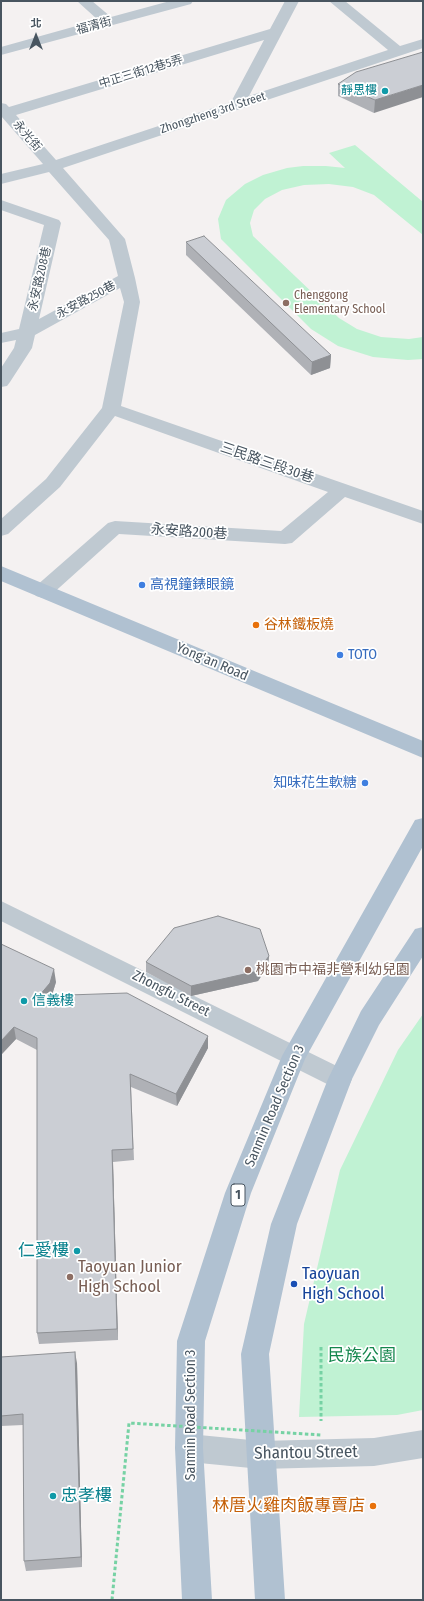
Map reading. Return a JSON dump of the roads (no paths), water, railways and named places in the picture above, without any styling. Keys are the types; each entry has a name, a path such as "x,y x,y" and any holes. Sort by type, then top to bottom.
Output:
{"main road":[{"name":"Yong'an Road","path":"1,573 423,750"},
{"name":"Sanmin Road Section 3","path":"197,1600 189,1448 191,1341 238,1192 294,1056 423,826"},
{"path":"270,1600 255,1354 284,1224 340,1079 370,1018 423,936"}],"street":[{"path":"84,1 108,22"},
{"name":"福清街","path":"1,51 186,1"},
{"path":"236,106 292,1"},
{"path":"336,1 398,51"},
{"name":"中正三街12巷5弄","path":"4,110 276,32"},
{"name":"Zhongzheng 3rd Street","path":"1,179 53,166 423,43"},
{"name":"永光街","path":"4,110 117,239 132,302 111,409"},
{"name":"永安路208巷","path":"1,205 53,223 23,348 1,382"},
{"name":"永安路250巷","path":"1,338 27,332 126,278"},
{"path":"1,530 53,483 111,409"},
{"name":"三民路三段30巷","path":"111,409 423,518"},
{"name":"永安路200巷","path":"43,591 115,527 285,538 342,490"},
{"name":"Zhongfu Street","path":"1,910 340,1079"},
{"name":"Shantou Street","path":"189,1448 261,1455 374,1452 423,1444"}],"place":[{"name":"靜思樓","path":"385,91"},
{"name":"Chenggong Elementary School","path":"286,303"},
{"name":"高視鐘錶眼鏡","path":"142,585"},
{"name":"谷林鐵板燒","path":"256,625"},
{"name":"TOTO","path":"340,655"},
{"name":"知味花生軟糖","path":"365,783"},
{"name":"桃園市中福非營利幼兒園","path":"248,970"},
{"name":"信義樓","path":"24,1001"},
{"name":"仁愛樓","path":"77,1251"},
{"name":"Taoyuan Junior High School","path":"70,1277"},
{"name":"Taoyuan High School","path":"294,1284"},
{"name":"忠孝樓","path":"53,1496"},
{"name":"林厝火雞肉飯專賣店","path":"373,1506"}],"park label":[{"name":"民族公園","path":"362,1356"}]}
